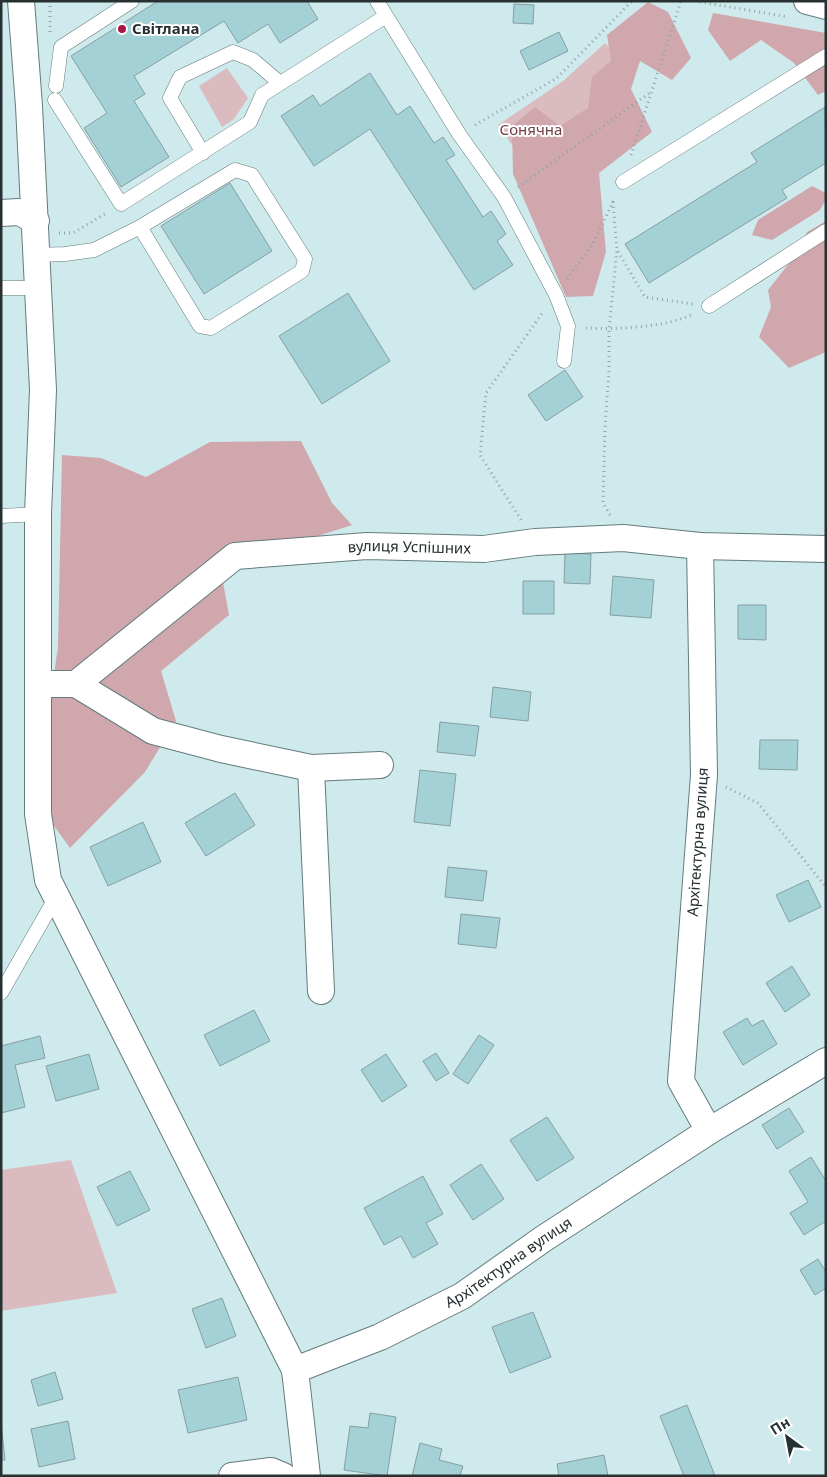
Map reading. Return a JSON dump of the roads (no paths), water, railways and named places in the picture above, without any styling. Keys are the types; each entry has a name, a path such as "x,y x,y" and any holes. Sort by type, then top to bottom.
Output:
{"street":[{"path":"21,1 36,221 43,390 38,514 38,814 48,880 295,1370 307,1476"},
{"path":"800,10 826,6"},
{"path":"1,213 19,212 36,221"},
{"name":"вулиця Успішних","path":"76,684 235,556 367,546 484,549 535,542 623,538 700,546 826,549"},
{"name":"Архітектурна вулиця","path":"700,546 704,775 681,1080 709,1130"},
{"path":"39,686 76,684 152,731 221,749 311,768 380,766"},
{"path":"311,768 321,991"},
{"name":"Архітектурна вулиця","path":"295,1370 380,1336 462,1296 543,1239 709,1130 826,1061"},
{"path":"232,1476 271,1471 283,1476"}],"lane":[{"path":"132,1 61,47 56,93 121,204 250,122 262,95 386,16"},
{"path":"377,1 459,134 504,197 556,295 568,326 564,361"},
{"path":"203,153 170,98 180,77 232,52 253,60 280,84"},
{"path":"623,182 826,56"},
{"path":"37,255 94,250 140,227 236,170 252,175 305,259 302,271 212,328 200,326 140,227"},
{"path":"709,306 826,231"},
{"path":"1,288 38,288"},
{"path":"1,516 38,514"},
{"path":"1,993 56,897"}],"place":[{"name":"Світлана","path":"122,29"}],"park label":[{"name":"Сонячна","path":"531,130"}]}
